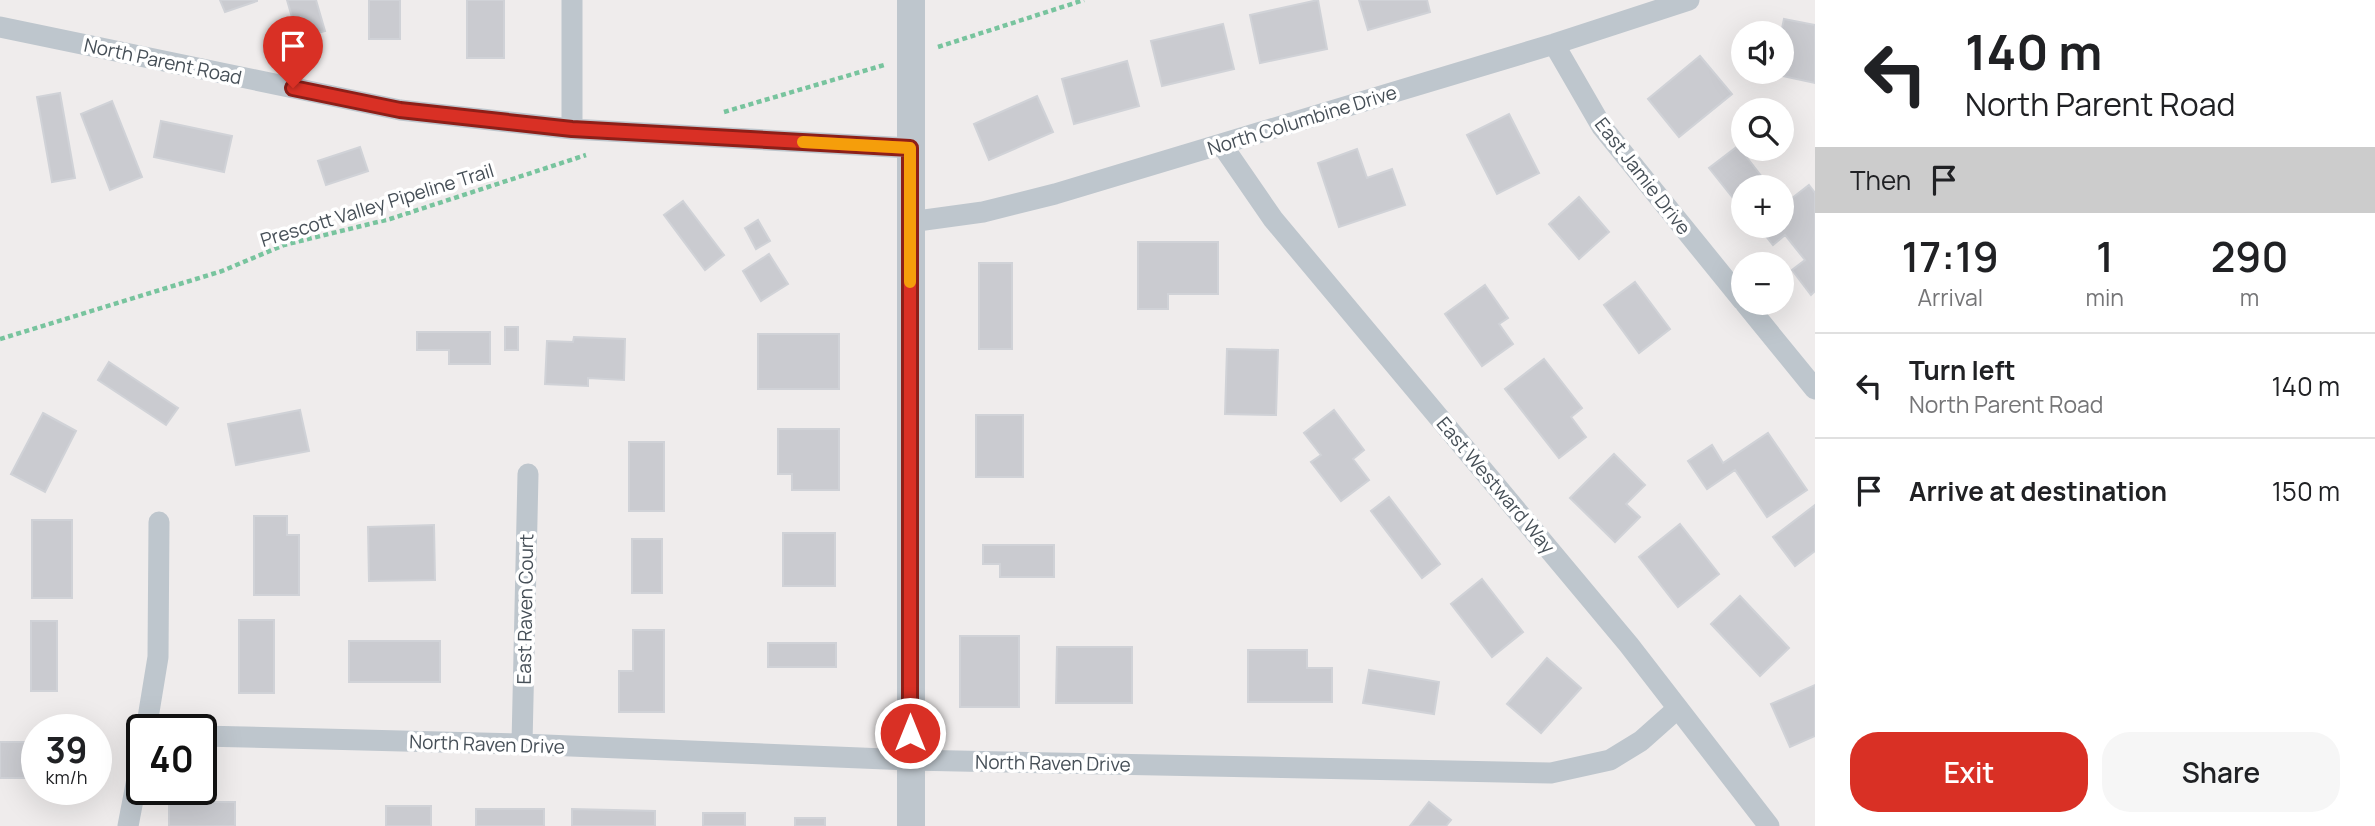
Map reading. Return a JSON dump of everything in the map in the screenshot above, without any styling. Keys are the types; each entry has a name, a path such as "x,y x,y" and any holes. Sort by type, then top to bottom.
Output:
{"street":[{"path":"572,0 572,129"},
{"path":"911,0 911,826"},
{"name":"North Columbine Drive","path":"910,222 983,212 1055,194 1554,44 1689,0"},
{"name":"North Parent Road","path":"0,27 400,110 572,129 910,148"},
{"name":"East Jamie Drive","path":"1554,44 1602,127 1731,286"},
{"name":"East Westward Way","path":"1222,145 1273,219 1629,645 1769,826"},
{"name":"East Jamie Drive","path":"1755,315 1815,389"},
{"name":"East Raven Court","path":"522,744 528,474"},
{"path":"149,714 158,657 159,522"},
{"name":"North Raven Drive","path":"217,736 522,744 910,760 1551,773 1610,760 1641,741 1677,709"},
{"path":"128,826 132,805"}],"path":[{"path":"716,114 911,56 1084,0"},
{"name":"Prescott Valley Pipeline Trail","path":"0,339 222,271 284,244 390,219 598,151"}],"building":[{"path":"220,0 257,0 257,1 225,12"},
{"path":"287,0 316,0 325,31 298,38"},
{"path":"369,0 400,0 400,39 369,39"},
{"path":"467,0 504,0 504,58 467,58"},
{"path":"1318,0 1327,49 1260,63 1250,15"},
{"path":"1359,0 1427,0 1430,12 1368,30"},
{"path":"1784,19 1815,25 1815,83 1794,78 1794,21"},
{"path":"1223,24 1234,69 1162,86 1151,41"},
{"path":"1700,56 1732,94 1679,137 1648,99"},
{"path":"1127,61 1139,106 1074,124 1062,79"},
{"path":"60,93 75,178 52,182 37,97"},
{"path":"1037,96 1053,132 989,160 974,124"},
{"path":"112,101 142,177 110,190 81,114"},
{"path":"1509,114 1539,173 1497,194 1467,135"},
{"path":"161,121 232,136 224,172 154,157"},
{"path":"360,147 368,171 326,185 318,161"},
{"path":"1357,149 1367,178 1392,169 1405,205 1339,227 1318,163"},
{"path":"1731,151 1731,161 1750,161 1760,175 1731,175 1731,196 1709,168"},
{"path":"1809,185 1815,193 1815,291 1811,295 1794,273 1794,268 1805,260 1787,238 1794,238 1794,197"},
{"path":"1579,197 1609,232 1579,259 1549,224"},
{"path":"683,201 724,255 705,270 664,215"},
{"path":"758,220 770,241 756,249 745,228"},
{"path":"1767,238 1781,238 1773,245"},
{"path":"1138,242 1218,242 1218,294 1168,294 1168,309 1138,309"},
{"path":"769,254 788,284 761,301 743,271"},
{"path":"979,263 1012,263 1012,349 979,349"},
{"path":"1635,282 1670,329 1639,353 1604,305"},
{"path":"1485,285 1508,318 1499,324 1513,344 1482,366 1445,314"},
{"path":"505,327 518,327 518,350 505,350"},
{"path":"417,332 490,332 490,364 449,364 449,350 417,350"},
{"path":"758,334 839,334 839,389 758,389"},
{"path":"574,337 625,339 624,380 588,378 588,386 545,384 547,341 573,342"},
{"path":"1227,349 1278,350 1276,415 1225,414"},
{"path":"1544,359 1582,408 1571,417 1586,437 1559,458 1505,389"},
{"path":"109,362 178,408 166,425 98,380"},
{"path":"300,410 309,451 236,465 228,424"},
{"path":"1334,410 1364,450 1353,459 1369,480 1341,501 1311,462 1321,455 1304,433"},
{"path":"43,413 76,431 45,492 11,474"},
{"path":"976,415 1023,415 1023,477 976,477"},
{"path":"778,429 839,429 839,490 792,490 792,474 778,474"},
{"path":"1768,433 1807,490 1767,517 1735,470 1707,489 1688,461 1712,445 1723,463"},
{"path":"629,442 664,442 664,511 629,511"},
{"path":"1614,454 1645,485 1626,504 1640,517 1615,542 1570,498"},
{"path":"1389,497 1440,564 1422,578 1371,511"},
{"path":"1815,505 1815,551 1795,566 1773,537"},
{"path":"254,516 287,516 287,535 299,535 299,595 254,595"},
{"path":"32,520 72,520 72,598 32,598"},
{"path":"1680,524 1719,574 1678,607 1639,557"},
{"path":"434,525 435,580 369,581 368,527"},
{"path":"783,533 835,533 835,586 783,586"},
{"path":"632,539 662,539 662,593 632,593"},
{"path":"983,545 1054,545 1054,577 1000,577 1000,564 983,564"},
{"path":"1482,579 1523,632 1492,657 1451,604"},
{"path":"1740,596 1789,648 1760,676 1711,624"},
{"path":"239,620 274,620 274,693 239,693"},
{"path":"31,621 57,621 57,691 31,691"},
{"path":"633,630 664,630 664,712 619,712 619,671 633,671"},
{"path":"960,636 1019,636 1019,707 960,707"},
{"path":"349,641 440,641 440,682 349,682"},
{"path":"768,643 836,643 836,667 768,667"},
{"path":"1057,647 1132,647 1132,703 1056,703"},
{"path":"1248,650 1307,650 1307,668 1332,668 1332,702 1248,702"},
{"path":"1547,658 1581,688 1541,733 1507,704"},
{"path":"1369,670 1439,682 1434,714 1363,703"},
{"path":"1815,685 1815,736 1790,747 1771,704"},
{"path":"0,742 21,742 21,778 0,778"},
{"path":"217,802 235,802 235,826 169,826 169,805 217,805"},
{"path":"1429,802 1451,820 1446,826 1410,826"},
{"path":"386,806 431,806 431,826 386,826"},
{"path":"476,809 544,809 544,826 476,826"},
{"path":"572,809 655,811 655,826 572,826"},
{"path":"703,813 745,813 745,826 703,826"},
{"path":"795,818 825,818 825,826 795,826"}],"slow traffic":[{"path":"803,142 910,148 910,282"}],"route":[{"path":"293,88 400,110 572,129 910,148 910,733"}]}
